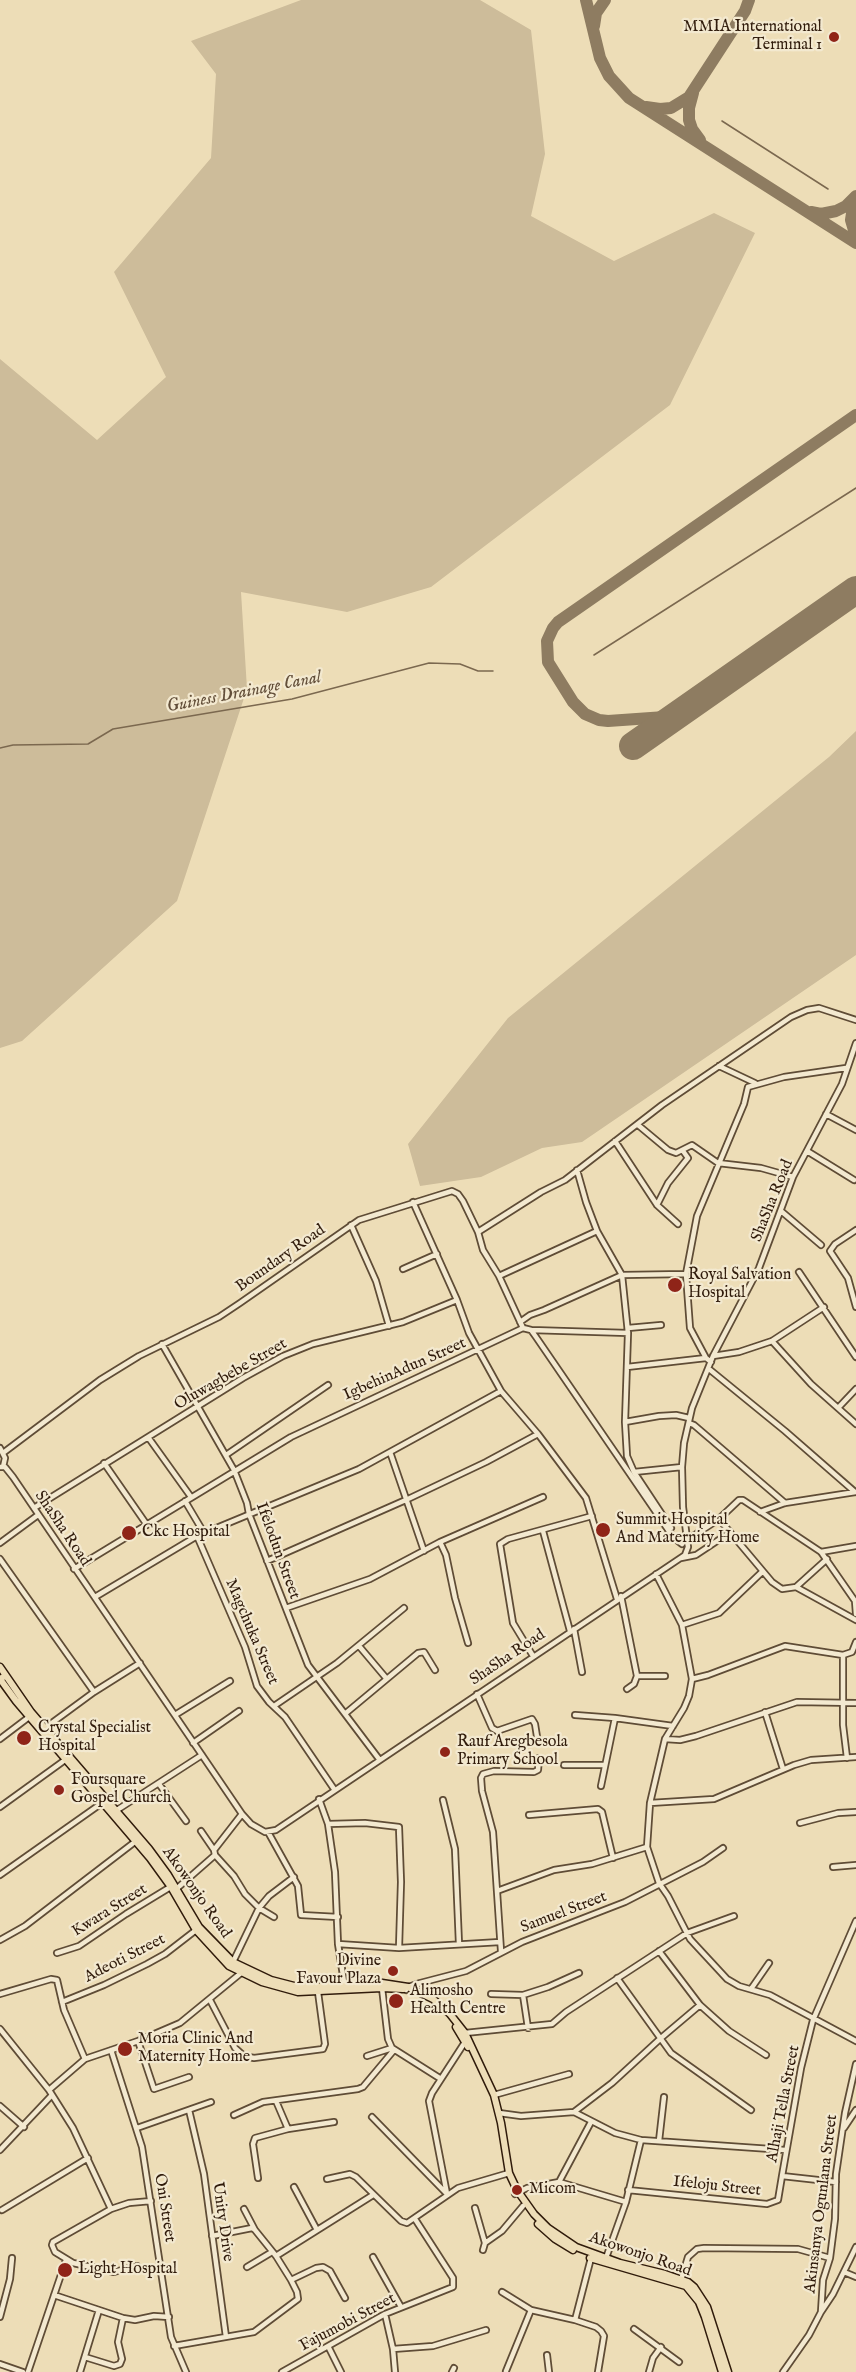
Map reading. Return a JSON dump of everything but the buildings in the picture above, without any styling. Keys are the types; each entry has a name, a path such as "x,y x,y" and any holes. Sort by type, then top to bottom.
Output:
{"main road":[{"name":"Akowonjo Road","path":"0,1667 2,1681 29,1717 65,1760 101,1798 117,1810 174,1888 199,1927 233,1962 285,1984 311,1988 407,1988 441,2009 454,2023 465,2042 493,2105 507,2174 523,2206 555,2239 591,2258 686,2286 699,2302 722,2372"},
{"name":"Akowonjo Road","path":"2,1681 45,1728 174,1888 196,1930 229,1966 241,1973 298,1992 318,1992 382,1983 421,1992 444,2008 465,2033 494,2095 499,2113 507,2174"},
{"name":"Akowonjo Road","path":"517,2193 548,2228 576,2247 681,2280 694,2287 703,2300 728,2372"}],"street":[{"path":"478,1232 578,1170 662,1104 791,1017 807,1010 826,1010 856,1020"},
{"name":"ShaSha Road","path":"1,1467 12,1477 242,1814 256,1828 268,1832 276,1830 687,1552 682,1467 689,1421 713,1356 759,1268 793,1178 842,1084 856,1042"},
{"path":"850,1059 856,1062"},
{"path":"719,1066 755,1083"},
{"path":"711,1362 706,1358 690,1328 686,1274 697,1216 744,1104 748,1087 755,1083 846,1068"},
{"path":"826,1114 856,1130"},
{"path":"638,1125 668,1150 676,1153 692,1145 718,1162 761,1168 793,1178"},
{"path":"615,1141 657,1205 678,1224"},
{"path":"657,1205 669,1183 688,1158 683,1151"},
{"path":"807,1151 854,1180"},
{"path":"578,1170 586,1202 597,1231 622,1275 628,1330 625,1422 627,1456 634,1472 673,1537 682,1544"},
{"name":"Boundary Road","path":"2,1451 100,1380 139,1356 219,1317 351,1225 369,1215 452,1191 456,1191 478,1232 483,1250 499,1276 523,1328"},
{"path":"413,1202 457,1300 469,1333 501,1391 538,1434 586,1498 619,1598 626,1609 637,1676 634,1684 627,1689"},
{"path":"781,1211 821,1245"},
{"path":"351,1225 376,1281 389,1326"},
{"path":"856,1230 835,1244 830,1251 846,1274 856,1307"},
{"path":"499,1276 597,1231"},
{"path":"403,1269 437,1254"},
{"path":"799,1272 856,1357"},
{"path":"520,1322 530,1315 622,1275 686,1274"},
{"name":"Oluwagbebe Street","path":"34,1509 105,1463 283,1356 333,1338 389,1326 457,1300"},
{"path":"713,1356 738,1353 772,1341 824,1307"},
{"path":"523,1328 531,1330 628,1330 661,1325"},
{"name":"IgbehinAdun Street","path":"74,1569 291,1437 523,1328"},
{"path":"531,1330 687,1552"},
{"path":"772,1341 811,1384 856,1424"},
{"name":"Ifelodun Street","path":"162,1344 234,1470 306,1659 380,1759"},
{"path":"627,1367 706,1358"},
{"path":"709,1370 785,1431 855,1492"},
{"path":"226,1455 328,1385"},
{"path":"838,1408 856,1389"},
{"path":"94,1597 197,1536 349,1473 501,1391"},
{"path":"625,1422 676,1415 689,1421 785,1503"},
{"path":"267,1561 408,1500 538,1434"},
{"path":"148,1437 191,1497"},
{"path":"1,1467 5,1458 2,1451"},
{"path":"390,1452 424,1551"},
{"path":"105,1463 147,1525"},
{"path":"628,1469 634,1472 682,1467"},
{"path":"760,1512 785,1503 855,1492"},
{"path":"286,1608 370,1579 440,1542 543,1497"},
{"path":"687,1540 719,1519 741,1499 821,1552 855,1600 856,1614"},
{"path":"185,1501 204,1533"},
{"path":"0,1543 38,1515"},
{"path":"532,1656 513,1623 500,1548 508,1539 592,1516"},
{"path":"719,1519 762,1572 782,1589 796,1587 827,1559"},
{"path":"543,1531 582,1672"},
{"path":"679,1559 696,1555 729,1533"},
{"name":"Magchuka Street","path":"197,1536 245,1647 257,1686 285,1717 334,1789"},
{"path":"440,1542 446,1555 468,1643"},
{"path":"821,1552 856,1546"},
{"path":"0,1560 94,1692"},
{"path":"682,1625 719,1613 762,1572"},
{"path":"657,1574 682,1625 692,1678 689,1696 665,1739 650,1803 648,1847 659,1883 700,1952 727,1979 739,1986 770,1995 856,2041"},
{"path":"796,1587 856,1620"},
{"path":"274,1707 359,1646 404,1608"},
{"path":"692,1678 708,1675 785,1646 843,1655 854,1652 856,1642"},
{"path":"359,1646 386,1678"},
{"path":"346,1713 386,1678 421,1652 424,1652 435,1670"},
{"path":"843,1655 843,1725 847,1758"},
{"path":"45,1728 94,1692 140,1663"},
{"path":"637,1676 664,1676"},
{"path":"175,1715 230,1681"},
{"path":"477,1694 492,1728 497,1731 532,1719 538,1743"},
{"path":"665,1739 680,1740 696,1736 797,1702 856,1703"},
{"path":"193,1743 239,1711"},
{"path":"765,1712 783,1769"},
{"path":"575,1715 673,1726"},
{"path":"0,1739 29,1717"},
{"path":"601,1786 615,1718"},
{"path":"117,1810 202,1755"},
{"path":"650,1803 714,1799 783,1769 811,1760 856,1757"},
{"path":"501,1951 493,1832 482,1791 481,1778 483,1774 494,1771 534,1772 538,1770 539,1758"},
{"path":"0,1807 65,1760"},
{"path":"564,1765 605,1765"},
{"path":"159,1784 186,1821"},
{"path":"0,1875 101,1798"},
{"path":"319,1799 328,1824 335,1872 338,1944 345,1988"},
{"path":"443,1800 454,1849 459,1944"},
{"path":"529,1815 598,1809 602,1812 613,1858"},
{"path":"800,1822 838,1813 856,1812"},
{"name":"Kwara Street","path":"57,1953 79,1946 126,1914 174,1888 215,1852 242,1814"},
{"path":"328,1824 365,1823 399,1827 401,1882 399,1948"},
{"path":"201,1831 245,1894 259,1908 274,1917"},
{"path":"268,1832 298,1886 301,1915 338,1917"},
{"path":"0,1940 25,1926 136,1841"},
{"path":"497,1891 554,1870 613,1858 648,1847"},
{"name":"Samuel Street","path":"407,1988 466,1971 501,1951 625,1902 704,1862 723,1848"},
{"path":"833,1867 856,1865"},
{"path":"233,1962 259,1908 275,1891 294,1877"},
{"path":"465,2033 552,2024 566,2012 687,1933 734,1916"},
{"name":"Alhaji Tella Street","path":"836,2181 782,2176 801,2068 813,2020 856,1921"},
{"name":"Adeoti Street","path":"62,2002 104,1985 156,1959 196,1930"},
{"path":"338,1944 399,1948 500,1942"},
{"path":"659,1951 700,2005 729,2031 766,2055"},
{"path":"751,1989 769,1964"},
{"path":"0,2150 24,2127 50,2092 86,2059 138,2042 180,2022 241,1973"},
{"path":"491,1994 523,1995 579,1973"},
{"path":"617,1978 671,2053 752,2110"},
{"path":"0,1994 54,1979 86,2059"},
{"path":"382,1988 388,2038 393,2049 441,2079"},
{"path":"210,2000 235,2048 244,2056 254,2058 323,2049 325,2044 318,1992"},
{"path":"523,1995 528,2028"},
{"path":"499,2113 521,2116 574,2112 612,2083 700,2005"},
{"path":"0,2029 50,2092 73,2128 111,2209"},
{"path":"0,2043 7,2037"},
{"path":"138,2042 154,2090 189,2077"},
{"path":"447,2194 429,2110 432,2093 465,2042"},
{"path":"367,2056 393,2049"},
{"path":"234,2115 263,2102 363,2087 393,2049"},
{"name":"Oni Street","path":"111,2050 137,2128 151,2201 168,2317 174,2346 186,2372"},
{"name":"Akinsanya Ogunlana Street","path":"783,2372 809,2335 824,2302 822,2290 830,2258 835,2219 836,2181 843,2129 856,2064"},
{"path":"494,2095 570,2074"},
{"path":"659,2141 664,2097"},
{"path":"276,2101 288,2129"},
{"path":"137,2128 211,2102"},
{"path":"0,2106 24,2127"},
{"name":"Unity Drive","path":"189,2110 204,2174 226,2337"},
{"path":"843,2129 856,2110"},
{"path":"574,2112 615,2133 641,2140 785,2150"},
{"path":"372,2117 447,2194"},
{"path":"258,2178 253,2144 255,2138 288,2129 334,2122"},
{"path":"560,2182 591,2122"},
{"path":"606,2258 626,2202 641,2140"},
{"path":"2,2210 88,2158"},
{"path":"327,2179 350,2174 356,2177 401,2221 407,2223 458,2188 507,2174"},
{"name":"Ifeloju Street","path":"628,2190 767,2204 778,2200 782,2176"},
{"path":"517,2193 547,2183 560,2182 626,2202"},
{"path":"294,2187 317,2230"},
{"path":"247,2267 317,2230 373,2195"},
{"path":"137,2266 114,2272 66,2260 55,2252 52,2247 53,2242 111,2209 129,2203 151,2201"},
{"path":"485,2243 502,2231 523,2206"},
{"path":"475,2208 485,2243 483,2250"},
{"path":"174,2346 254,2332 298,2299 291,2280 255,2230 244,2209"},
{"name":"Fajumobi Street","path":"282,2372 385,2314 448,2289 454,2284 453,2278 414,2219"},
{"path":"212,2236 252,2228 255,2230"},
{"path":"824,2302 833,2294 856,2247"},
{"path":"681,2280 688,2257 697,2249 798,2249 830,2258"},
{"path":"373,2257 401,2307"},
{"path":"0,2317 10,2279 12,2258"},
{"path":"575,2320 591,2258"},
{"path":"28,2372 66,2260"},
{"path":"291,2280 323,2267 330,2271 345,2298"},
{"path":"844,2272 856,2277"},
{"path":"822,2290 825,2295 833,2294"},
{"path":"502,2292 531,2310 597,2327 603,2333 598,2372"},
{"path":"54,2295 123,2318 168,2317"},
{"path":"80,2372 99,2310"},
{"path":"506,2371 531,2310"},
{"path":"385,2314 393,2349 395,2372"},
{"path":"85,2356 114,2366 120,2364 122,2359 118,2342 123,2318"},
{"path":"634,2329 679,2362"},
{"path":"393,2349 433,2346 486,2330"},
{"path":"328,2346 341,2372"},
{"path":"650,2372 653,2358 661,2347"},
{"path":"547,2355 549,2372"},
{"path":"0,2364 23,2372"}],"shaded area":[{"path":"301,0 480,0 531,30 545,154 531,216 614,261 714,213 755,233 670,405 431,587 347,612 241,592 247,689 177,901 22,1041 0,1048 0,359 97,440 166,377 114,272 211,158 216,74 191,41"},
{"path":"856,731 856,955 582,1142 542,1148 481,1177 420,1186 408,1144 508,1018 829,757"}],"waterway":[{"path":"722,121 828,189"},
{"path":"594,655 856,488"},
{"name":"Guiness Drainage Canal","path":"0,748 13,745 88,744 113,729 292,699 429,663 460,664 478,671 493,671"}],"taxiway":[{"path":"586,0 600,58 609,76 629,98 856,243"},
{"path":"594,26 596,13 605,0"},
{"path":"646,107 671,108 689,97 745,11 749,0"},
{"path":"693,93 689,120 700,140"},
{"path":"811,212 821,214 836,211 846,206 856,196"},
{"path":"854,200 851,220 856,237"},
{"path":"679,713 665,717 608,721 585,714 573,702 548,662 547,641 553,628 558,622 856,415"}],"runway":[{"path":"633,746 856,590"}],"place":[{"name":"MMIA International Terminal 1","path":"834,37"},
{"name":"Royal Salvation Hospital","path":"675,1285"},
{"name":"Summit Hospital And Maternity Home","path":"603,1530"},
{"name":"Ckc Hospital","path":"129,1533"},
{"name":"Crystal Specialist Hospital","path":"24,1738"},
{"name":"Rauf Aregbesola Primary School","path":"445,1752"},
{"name":"Foursquare Gospel Church","path":"59,1790"},
{"name":"Divine Favour Plaza","path":"393,1971"},
{"name":"Alimosho Health Centre","path":"396,2001"},
{"name":"Moria Clinic And Maternity Home","path":"125,2049"},
{"name":"Micom","path":"517,2190"},
{"name":"Light Hospital","path":"65,2270"}]}
